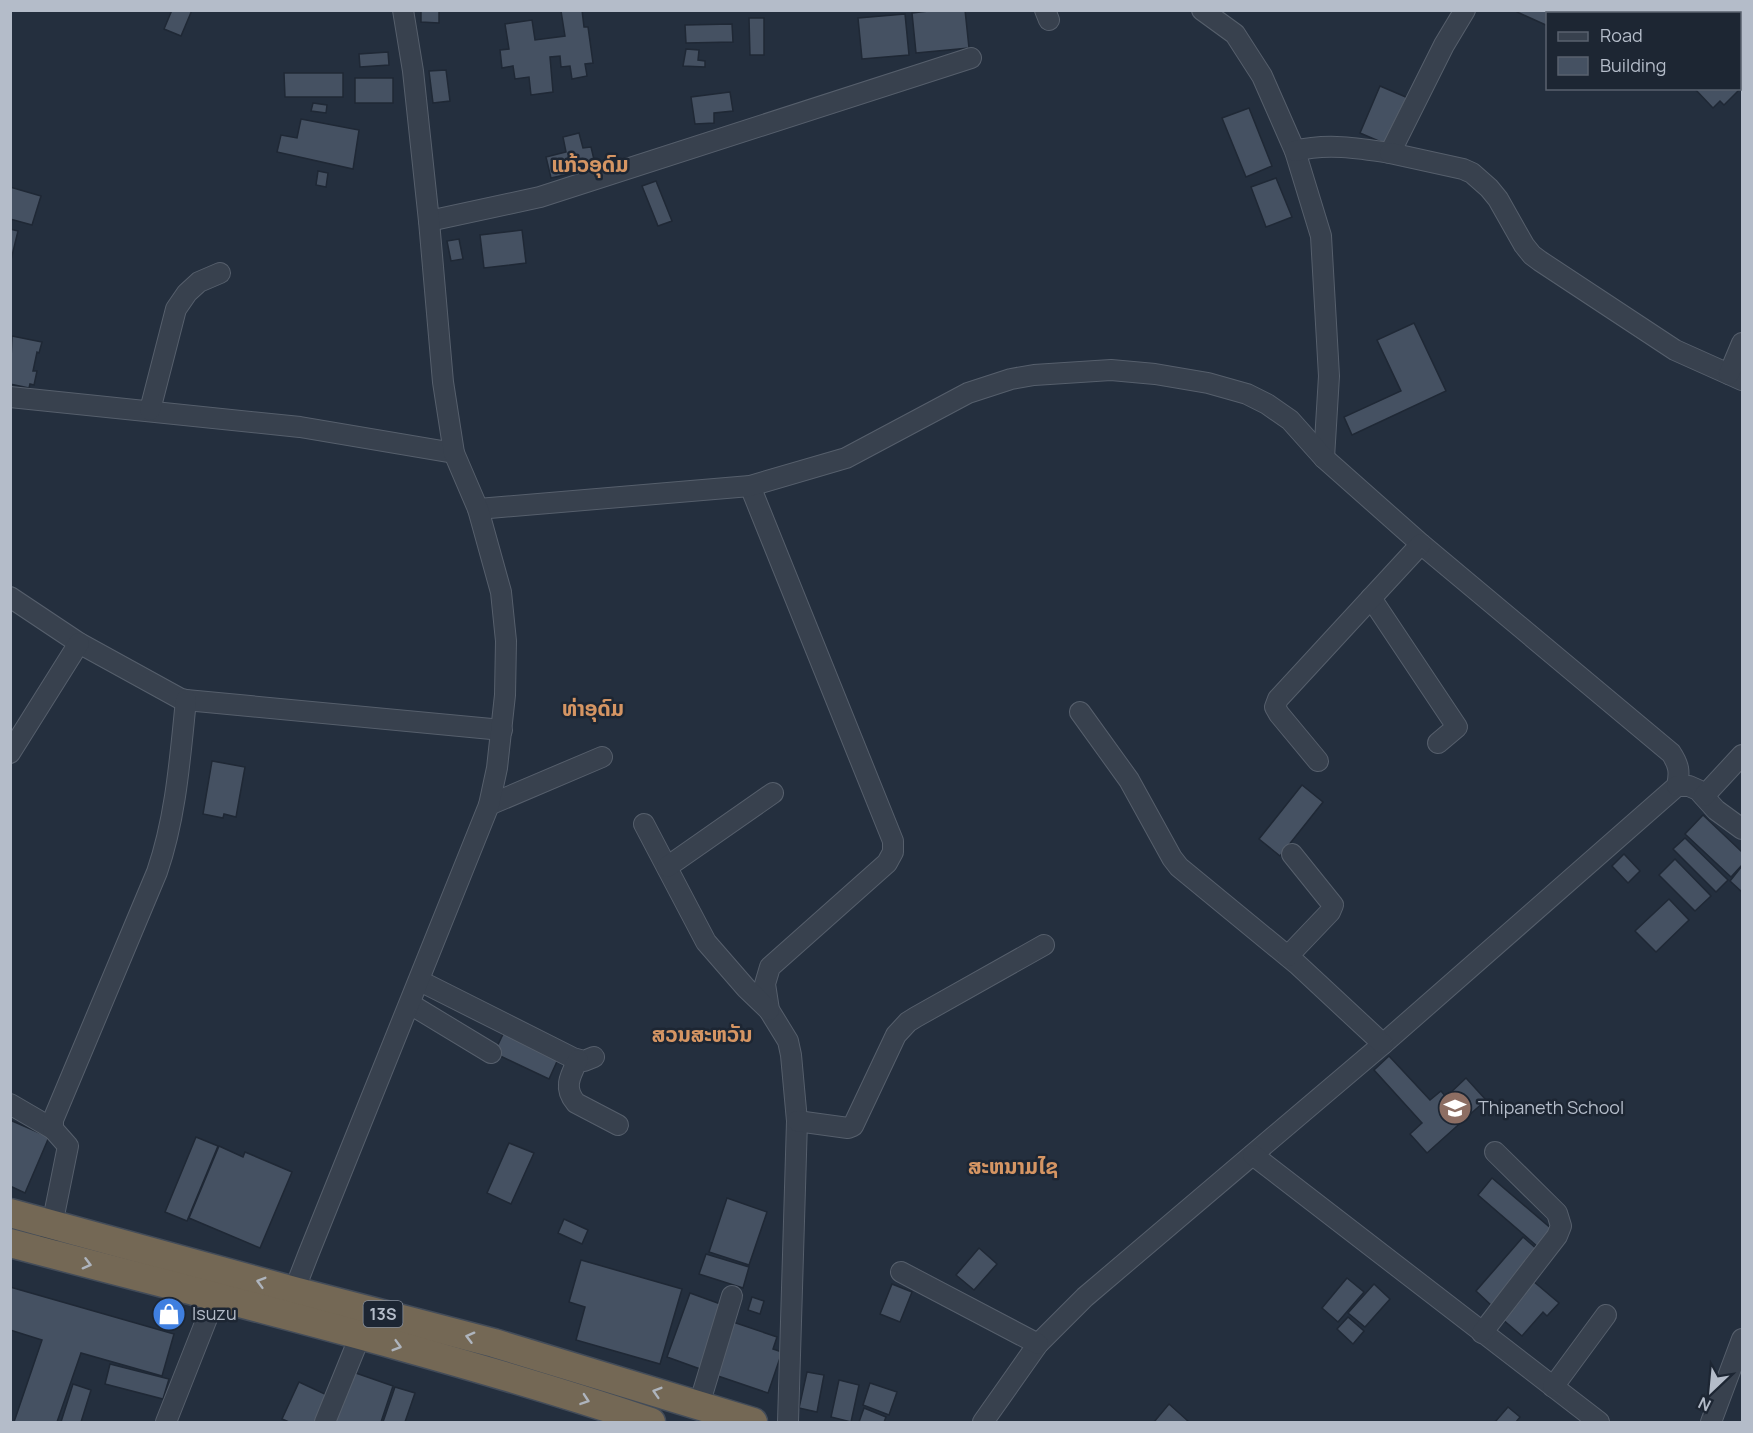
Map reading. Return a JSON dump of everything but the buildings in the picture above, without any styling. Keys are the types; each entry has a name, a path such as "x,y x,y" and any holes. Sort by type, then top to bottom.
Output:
{"highway":[{"name":"13S","path":"10,1213 53,1223 292,1303 494,1343 753,1422"},
{"name":"13S","path":"10,1243 215,1298 292,1303 360,1336 560,1392 651,1422"}],"street":[{"path":"292,1303 489,805 502,730 506,641 501,592 478,509 454,453 443,382 429,221 403,10"},
{"path":"1202,10 1235,34 1262,76 1295,151 1322,236 1329,376 1324,458"},
{"path":"1390,153 1444,45 1465,10"},
{"path":"429,221 540,197 971,58"},
{"path":"1295,151 1309,148 1350,147 1463,169 1472,173 1498,199 1532,255 1675,350 1736,377 1743,343"},
{"path":"150,411 176,309 187,293 199,282 220,273"},
{"path":"478,509 750,486 846,458 968,393 1011,379 1057,372 1111,370 1155,374 1208,383 1247,394 1290,420 1324,458 1421,544 1671,753 1678,765 1680,774 1677,786 1383,1044 1085,1297 1038,1344 983,1422"},
{"path":"10,397 300,427 454,453"},
{"path":"750,486 893,841 893,852 887,863 770,967 765,984 769,1010"},
{"path":"1318,761 1275,707 1278,699 1421,544"},
{"path":"10,597 79,643 186,700 502,730"},
{"path":"1371,598 1457,728 1438,743"},
{"path":"10,753 79,643"},
{"path":"53,1129 53,1120 168,841 186,700"},
{"path":"1080,712 1129,780 1179,867 1288,956 1383,1044"},
{"path":"1704,796 1743,755"},
{"path":"489,805 602,758"},
{"path":"1677,786 1698,789 1716,810 1743,829"},
{"path":"667,867 773,793"},
{"path":"644,824 706,942 746,988 769,1010 788,1041 797,1121 788,1422"},
{"path":"1288,956 1330,912 1333,905 1292,854"},
{"path":"797,1121 848,1128 853,1126 896,1035 901,1029 916,1017 1044,945"},
{"path":"420,981 586,1058 568,1079 568,1089 572,1098 576,1103 618,1125"},
{"path":"410,1004 491,1053"},
{"path":"10,1104 53,1129 68,1146 46,1253"},
{"path":"1482,1333 1553,1241 1561,1226 1557,1213 1495,1152"},
{"path":"1253,1155 1599,1422"},
{"path":"901,1272 1038,1344"},
{"path":"699,1405 732,1296"},
{"path":"166,1422 215,1298"},
{"path":"1553,1387 1606,1315"},
{"path":"325,1422 360,1336"},
{"path":"1711,1422 1738,1363 1743,1339"}],"place":[{"name":"Thipaneth School","path":"1455,1108"},
{"name":"Isuzu","path":"169,1314"}],"district":[{"name":"ແກ້ວອຸດົມ","path":"590,165"},
{"name":"ທ່າອຸດົມ","path":"593,709"},
{"name":"ສວນສະຫວັນ","path":"702,1035"},
{"name":"ສະຫນາມໄຊ","path":"1013,1167"}]}
